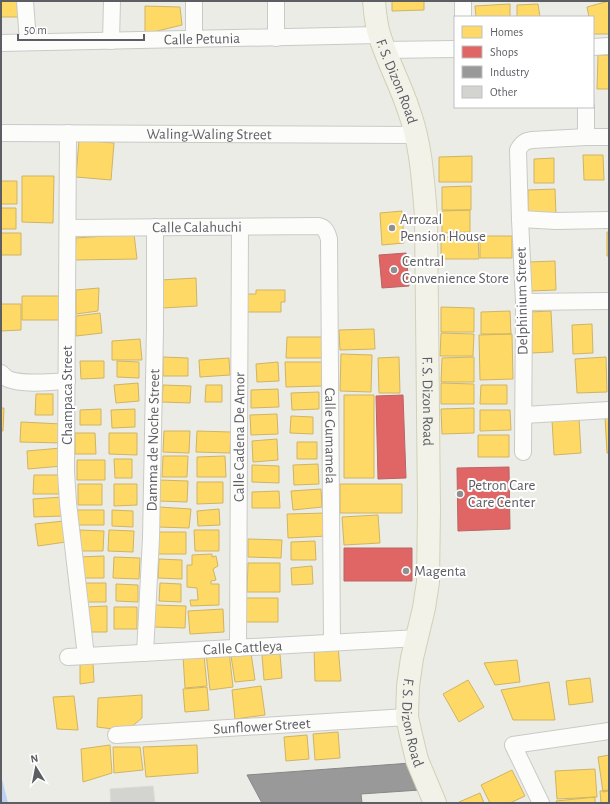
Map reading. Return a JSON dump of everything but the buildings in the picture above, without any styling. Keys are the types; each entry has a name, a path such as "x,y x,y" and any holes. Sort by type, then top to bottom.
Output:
{"main road":[{"name":"F. S. Dizon Road","path":"374,1 375,14 382,42 409,111 416,135 422,171 426,216 429,502 428,582 418,638 412,658 408,686 407,717 417,760 435,803"}],"street":[{"path":"25,1 28,42"},
{"path":"111,41 112,1"},
{"path":"194,1 194,39"},
{"path":"276,1 276,38"},
{"path":"463,16 464,1"},
{"name":"Calle Petunia","path":"1,42 276,38 382,42 454,49"},
{"path":"594,47 609,46"},
{"path":"586,108 586,136 609,137"},
{"name":"Waling-Waling Street","path":"1,133 416,135"},
{"name":"Champaca Street","path":"68,133 66,472 68,503 86,656"},
{"name":"Delphinium Street","path":"523,452 524,302 518,150 525,141 586,136"},
{"path":"520,219 556,222 609,220"},
{"name":"Calle Calahuchi","path":"68,228 318,226 326,230"},
{"name":"Damma de Noche Street","path":"145,653 151,530 155,329 155,227"},
{"name":"Calle Cadena De Amor","path":"238,648 240,227"},
{"name":"Calle Gumamela","path":"326,230 329,239 332,642"},
{"path":"524,302 609,302"},
{"path":"1,373 8,379 17,382 67,381"},
{"path":"524,415 609,410"},
{"name":"Calle Cattleya","path":"68,657 418,638"},
{"name":"Sunflower Street","path":"116,735 407,717"},
{"path":"541,803 513,745 609,731"}],"water":[{"path":"1,775 8,803 1,803"}],"place":[{"name":"Arrozal Pension House","path":"392,228"},
{"name":"Central Convenience Store","path":"394,270"},
{"name":"Petron Care Care Center","path":"460,494"},
{"name":"Magenta","path":"406,571"}]}
